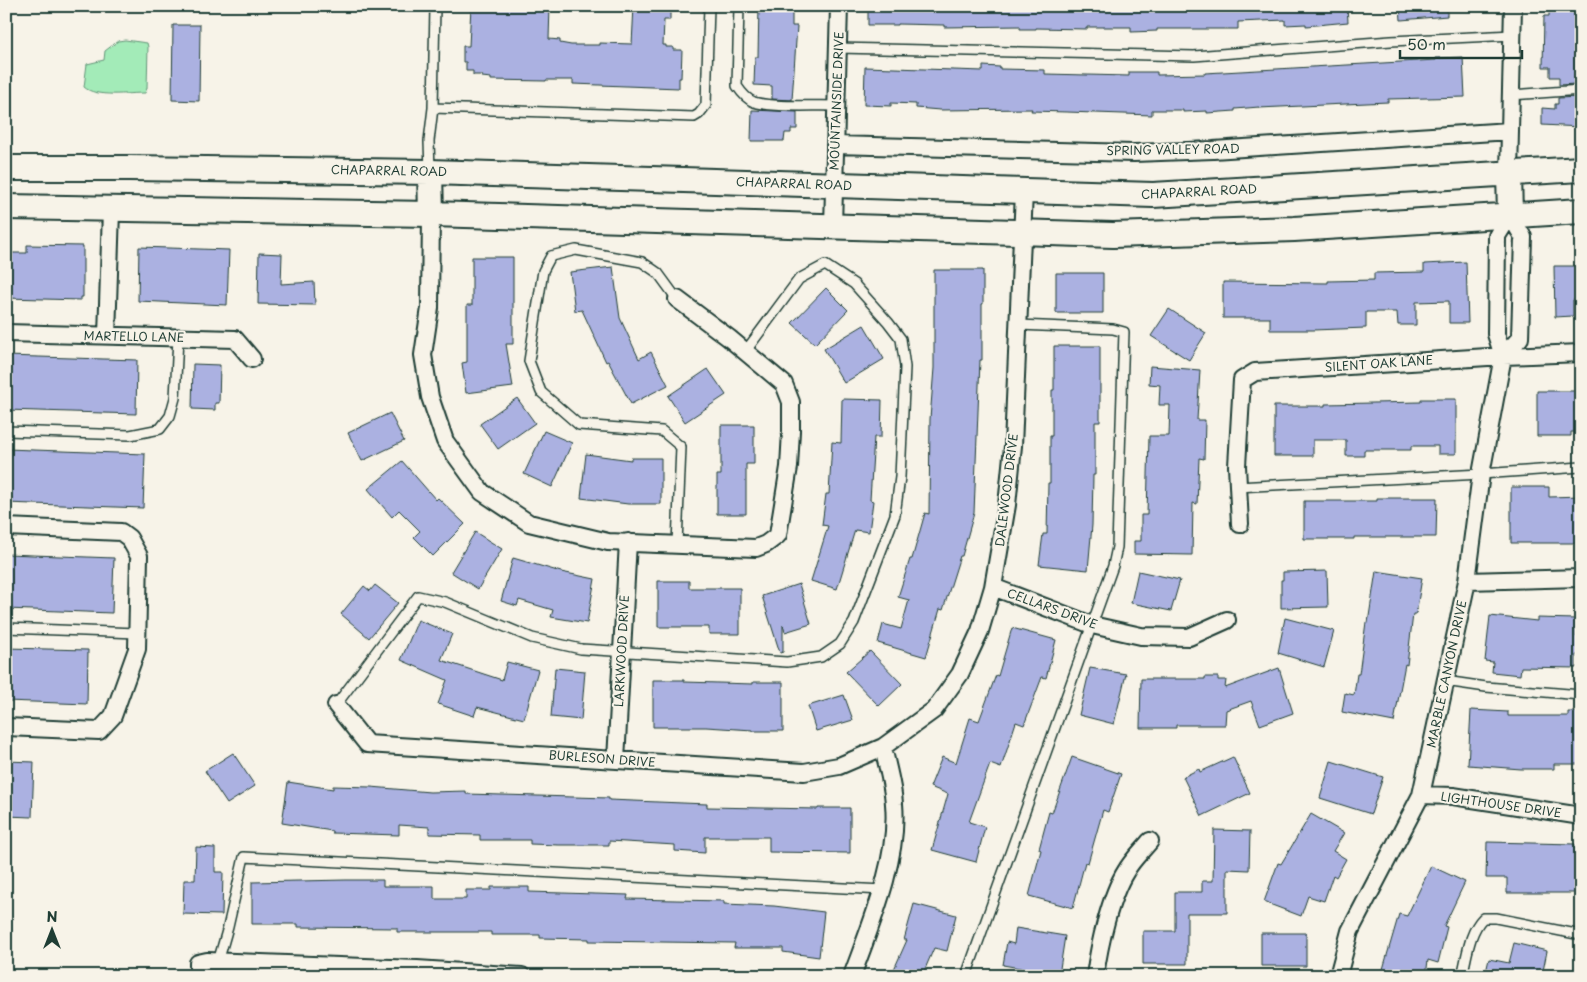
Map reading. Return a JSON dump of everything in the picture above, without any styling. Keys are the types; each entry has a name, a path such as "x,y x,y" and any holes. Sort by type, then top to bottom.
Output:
{"main road":[{"name":"CHAPARRAL ROAD","path":"6,168 430,172 1153,195 1581,169"},
{"path":"430,172 431,214"},
{"path":"1509,173 1510,215"},
{"path":"6,207 431,214 1113,235 1294,230 1581,211"}],"street":[{"name":"MOUNTAINSIDE DRIVE","path":"833,226 839,6"},
{"path":"1509,173 1513,6"},
{"name":"SPRING VALLEY ROAD","path":"835,145 1134,153 1222,150 1510,131"},
{"name":"DALEWOOD DRIVE","path":"883,747 934,710 960,674 980,630 994,587 1007,505 1012,456 1024,192"},
{"path":"107,336 111,210"},
{"path":"431,214 430,308 423,354 430,397 445,441 482,492 529,524 608,542 756,548 766,544 778,535 789,467 791,402 784,384 746,352 677,300"},
{"path":"1503,356 1520,338 1523,236 1510,215"},
{"name":"MARBLE CANYON DRIVE","path":"1338,976 1350,931 1421,795 1467,581 1481,474 1503,356 1496,334 1496,236 1510,215"},
{"name":"MARTELLO LANE","path":"6,333 235,339 252,359"},
{"name":"SILENT OAK LANE","path":"1237,487 1242,380 1255,372 1503,356 1581,353"},
{"path":"1237,487 1240,524"},
{"path":"6,527 121,532 129,538 139,556 137,649 113,716 99,731 6,727"},
{"name":"LARKWOOD DRIVE","path":"616,760 628,542"},
{"path":"1467,581 1581,578"},
{"name":"CELLARS DRIVE","path":"994,587 1092,625 1140,636 1189,637 1227,620"},
{"name":"BURLESON DRIVE","path":"336,705 367,744 804,772 839,766 883,747"},
{"path":"852,976 883,890 894,831 894,803 883,747"},
{"name":"LIGHTHOUSE DRIVE","path":"1421,795 1453,796 1581,816"},
{"path":"1095,976 1103,933 1125,871 1150,841"},
{"path":"198,969 218,962 307,970 522,976"}],"lane":[{"path":"430,172 429,141 433,108 435,6"},
{"path":"433,108 694,117 706,105 709,6"},
{"path":"740,6 737,86 743,95 753,102 774,105 836,106"},
{"path":"838,48 1194,56 1381,42 1513,35"},
{"path":"1511,95 1581,90"},
{"path":"677,300 658,273 642,262 576,250 551,256 543,271 529,361 541,392 579,424 662,431 681,447 677,544"},
{"path":"336,705 418,596 445,602 532,638 581,649 788,662 821,657 840,644 854,622 895,515 900,477 905,367 901,339 854,284 825,265 799,279 746,352"},
{"path":"966,976 1113,566 1117,547 1124,332 1113,329 1019,325"},
{"path":"6,430 130,435 160,429 170,416 175,398 178,338"},
{"path":"1237,487 1581,467"},
{"path":"6,628 137,633"},
{"path":"1445,682 1581,695"},
{"path":"218,962 244,857 883,890"},
{"path":"1462,976 1477,924 1483,918 1496,918 1581,935"}],"green space":[{"path":"118,41 147,43 147,88 145,93 104,94 96,93 84,87 87,64 104,60 105,51"}],"building":[{"path":"471,6 550,6 549,39 560,40 560,43 571,45 600,45 600,43 632,44 634,6 670,6 670,20 664,20 663,45 673,47 673,50 682,50 679,88 573,84 573,80 491,80 491,78 482,77 482,75 473,75 473,71 466,71 466,62 463,62 463,46 469,46"},
{"path":"759,6 792,6 792,26 797,26 792,100 772,99 772,86 754,85 755,57 758,57"},
{"path":"868,6 1347,6 1348,22 1306,26 1306,24 1285,25 1285,20 1238,22 1238,29 1157,29 1157,31 1131,32 1131,27 1020,29 1020,26 868,25"},
{"path":"1400,6 1447,6 1447,16 1401,20"},
{"path":"1549,8 1581,9 1581,40 1575,40 1575,84 1559,85 1559,77 1550,77 1550,67 1543,67 1544,16 1549,16"},
{"path":"173,25 200,25 199,101 172,100"},
{"path":"1463,57 1465,97 1388,99 1388,102 1259,107 1207,113 1207,111 1152,110 1152,115 1031,111 1032,109 940,110 916,108 916,104 891,103 891,106 864,105 865,67 983,71 983,66 1000,67 1000,69 1045,70 1045,74 1129,76 1129,72 1157,72 1157,75 1205,74"},
{"path":"1581,97 1581,127 1542,125 1542,108 1555,109 1555,104 1558,104 1558,98"},
{"path":"752,110 797,112 797,129 791,129 791,133 785,133 784,141 751,141"},
{"path":"27,245 83,246 83,297 81,297 81,300 6,298 6,253 27,253"},
{"path":"139,247 229,250 227,305 138,301"},
{"path":"259,253 282,254 281,284 314,282 315,305 258,304"},
{"path":"472,257 513,257 513,344 506,344 513,387 466,393 462,363 467,362 467,305 472,305"},
{"path":"1466,262 1468,323 1449,323 1449,301 1416,302 1416,325 1398,325 1397,312 1366,312 1366,328 1313,330 1270,330 1270,318 1223,318 1223,282 1328,283 1328,281 1374,280 1374,273 1424,272 1424,264"},
{"path":"1554,266 1581,266 1581,300 1573,300 1573,316 1555,317"},
{"path":"613,267 620,318 639,359 651,352 668,385 631,404 608,361 606,362 582,310 575,311 570,272"},
{"path":"934,270 983,270 982,360 980,360 974,513 962,556 960,556 943,610 940,609 926,657 878,643 883,624 901,629 909,600 898,597 910,559 912,559 925,513 929,514 930,419 934,368"},
{"path":"1056,273 1103,273 1103,313 1056,313"},
{"path":"826,288 848,310 815,344 792,323"},
{"path":"1169,309 1206,333 1189,360 1151,336"},
{"path":"864,325 884,359 844,383 824,349"},
{"path":"1054,346 1100,346 1100,422 1095,422 1095,475 1093,475 1092,525 1088,570 1039,565 1043,534 1047,534 1050,436 1052,436 1052,390 1054,390"},
{"path":"6,356 137,360 136,414 6,410"},
{"path":"193,364 220,365 219,403 215,403 215,410 192,409"},
{"path":"1150,366 1200,370 1197,420 1205,420 1204,459 1199,458 1197,504 1193,503 1192,555 1134,554 1134,541 1141,541 1141,515 1147,515 1149,436 1169,436 1170,405 1159,405 1160,385 1149,384"},
{"path":"708,369 726,395 685,422 668,396"},
{"path":"1537,391 1581,391 1581,432 1571,432 1571,436 1537,436"},
{"path":"517,398 535,423 498,449 480,424"},
{"path":"842,399 882,400 881,437 874,437 870,500 873,501 869,532 855,530 837,589 811,581 828,526 822,525 826,494 829,494 832,442 841,443"},
{"path":"1421,399 1456,399 1456,454 1438,454 1438,446 1411,446 1411,450 1364,450 1364,456 1346,456 1346,440 1313,440 1313,456 1274,456 1274,406 1421,402"},
{"path":"390,413 404,441 362,461 348,433"},
{"path":"721,425 754,425 754,464 746,464 746,514 717,514 717,475 721,475"},
{"path":"544,431 572,443 552,487 524,474"},
{"path":"6,449 145,454 143,508 6,503"},
{"path":"586,454 631,460 631,458 661,458 661,504 628,504 581,498"},
{"path":"402,461 436,500 438,498 465,524 433,556 414,537 420,531 399,510 392,517 368,489"},
{"path":"1511,487 1549,487 1549,497 1581,496 1581,543 1511,543"},
{"path":"1377,498 1437,498 1436,537 1304,539 1304,501 1377,501"},
{"path":"475,532 502,549 478,589 451,572"},
{"path":"6,554 114,558 112,613 6,609"},
{"path":"513,558 561,572 595,579 587,623 551,617 553,610 519,600 517,606 501,601"},
{"path":"1138,571 1180,580 1171,611 1131,603"},
{"path":"1327,571 1328,607 1281,608 1281,580 1283,580 1283,572"},
{"path":"1376,571 1422,578 1416,614 1413,614 1407,665 1405,664 1394,722 1342,712 1345,693 1354,695"},
{"path":"658,581 689,581 689,588 740,588 740,634 709,634 709,627 658,627"},
{"path":"799,584 811,624 785,632 783,625 783,652 780,653 762,596"},
{"path":"375,585 398,603 369,638 341,614 364,586 370,591"},
{"path":"1490,616 1537,621 1537,618 1576,619 1576,637 1581,637 1581,655 1576,655 1576,668 1521,667 1520,675 1492,672 1493,662 1485,661"},
{"path":"1285,618 1334,631 1324,667 1278,653"},
{"path":"418,620 452,634 441,660 502,680 507,662 538,670 524,719 477,707 474,716 438,704 447,680 401,660"},
{"path":"1012,628 1056,640 1046,678 1042,677 1024,725 1016,722 1001,768 990,764 969,822 985,827 976,862 932,850 948,794 930,787 942,757 956,763 970,718 979,721 996,675 998,676"},
{"path":"6,648 88,650 87,704 6,701"},
{"path":"870,651 902,684 879,706 846,672"},
{"path":"555,668 585,671 581,720 551,717"},
{"path":"1090,668 1126,674 1114,724 1079,715"},
{"path":"1279,668 1293,713 1260,725 1251,701 1226,710 1225,725 1176,725 1176,728 1140,728 1141,679 1205,679 1205,677 1218,677 1218,680 1226,680 1225,688"},
{"path":"653,680 753,684 753,682 783,682 783,731 753,731 706,727 653,727"},
{"path":"844,695 853,720 816,731 808,706"},
{"path":"1471,710 1508,712 1508,716 1568,716 1568,712 1581,712 1581,764 1554,764 1554,769 1521,769 1468,765"},
{"path":"233,753 255,786 227,804 205,771"},
{"path":"1072,757 1121,774 1108,812 1103,810 1088,863 1085,862 1073,908 1029,896 1049,812 1052,813"},
{"path":"1233,757 1250,793 1202,816 1183,777 1199,769 1200,772"},
{"path":"6,761 34,762 32,817 6,816"},
{"path":"1331,761 1383,777 1371,814 1320,798"},
{"path":"288,782 333,789 333,786 430,792 466,791 466,794 609,798 609,800 707,804 707,807 850,808 850,853 769,852 769,837 705,837 705,853 675,851 675,845 609,841 609,845 559,845 530,844 530,840 480,840 480,835 429,834 429,827 399,825 399,835 332,833 332,831 282,823"},
{"path":"1311,814 1344,833 1333,851 1346,859 1336,877 1333,875 1324,901 1308,896 1301,916 1264,902 1278,863 1281,864"},
{"path":"1214,830 1250,831 1249,870 1227,869 1227,913 1187,913 1187,964 1143,964 1143,931 1175,931 1175,892 1202,892 1202,881 1213,881"},
{"path":"1487,842 1575,844 1575,893 1507,893 1507,878 1486,878"},
{"path":"196,847 215,848 215,872 223,872 222,915 183,914 184,880 195,880"},
{"path":"1431,866 1465,882 1444,926 1447,927 1438,963 1428,960 1426,976 1381,976 1399,914 1407,916"},
{"path":"383,880 383,886 434,886 434,899 466,899 466,890 491,890 491,887 529,887 529,892 628,895 627,899 724,901 724,904 774,906 824,912 819,957 783,952 783,948 734,948 735,943 589,941 589,939 540,938 540,935 491,935 491,932 397,932 397,928 298,927 298,924 252,924 252,882"},
{"path":"914,904 956,915 947,951 934,948 922,976 891,976 907,940 904,940"},
{"path":"1016,928 1065,936 1059,975 1003,965 1007,942 1014,944"},
{"path":"1261,933 1306,933 1306,966 1261,966"},
{"path":"1514,943 1547,951 1542,976 1485,976 1489,959 1509,963"}]}
